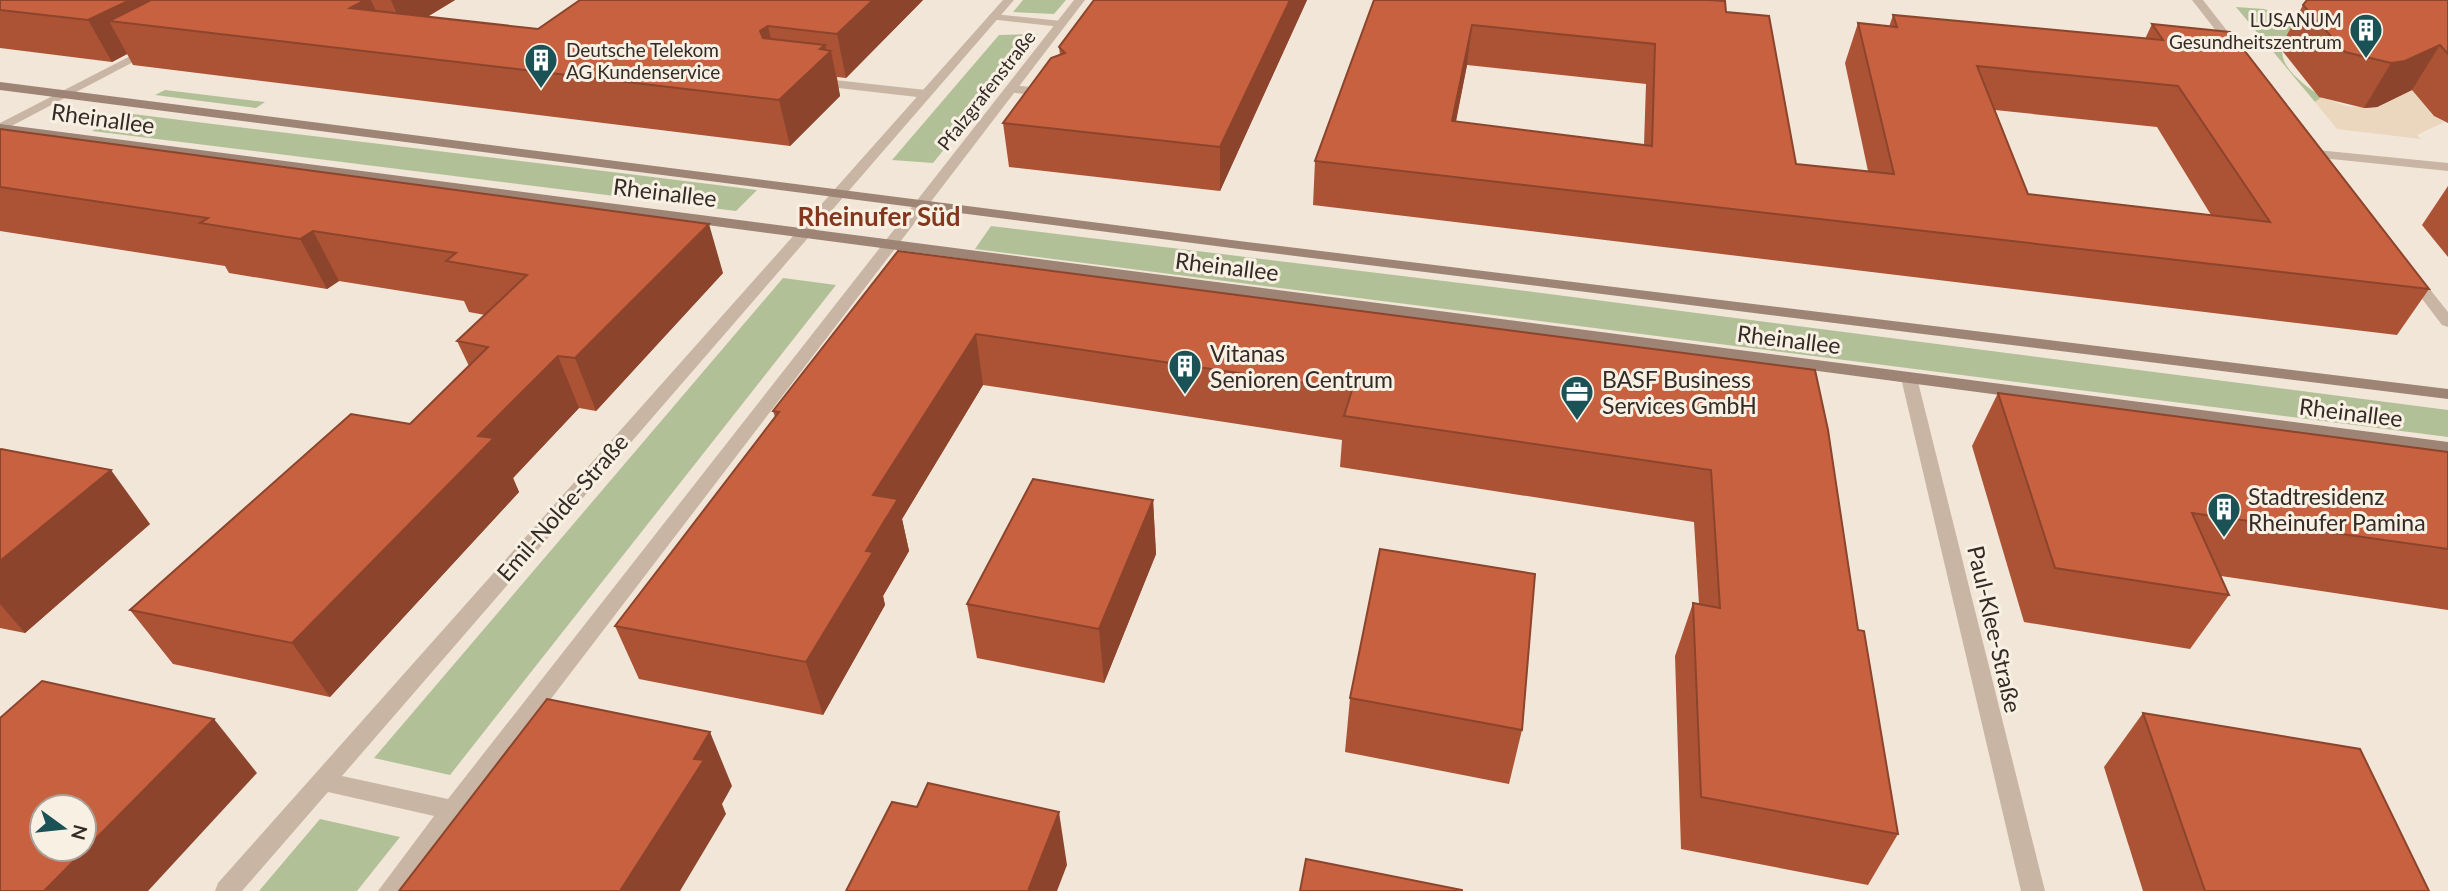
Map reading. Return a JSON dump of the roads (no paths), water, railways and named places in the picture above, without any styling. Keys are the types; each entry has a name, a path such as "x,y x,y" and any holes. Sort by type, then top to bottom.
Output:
{"street":[{"name":"Pfalzgrafenstraße","path":"802,233 1009,0"},
{"name":"Pfalzgrafenstraße","path":"890,244 1080,0"},
{"path":"2197,0 2245,61"},
{"path":"993,18 1061,24"},
{"path":"0,128 168,40"},
{"path":"805,80 926,94"},
{"name":"Rheinallee","path":"0,86 2448,394"},
{"path":"1011,89 1060,94"},
{"name":"Rheinallee","path":"0,128 2448,448"},
{"path":"2334,175 2314,150 2448,167"},
{"name":"Emil-Nolde-Straße","path":"227,891 802,233"},
{"path":"390,891 890,244"},
{"path":"2399,259 2448,321"},
{"name":"Paul-Klee-Straße","path":"1909,378 2034,891"},
{"path":"323,781 453,810"}],"place":[{"name":"LUSANUM Gesundheitszentrum","path":"2366,60"},
{"name":"Deutsche Telekom AG Kundenservice","path":"541,90"},
{"name":"Vitanas Senioren Centrum","path":"1185,396"},
{"name":"BASF Business Services GmbH","path":"1577,422"},
{"name":"Stadtresidenz Rheinufer Pamina","path":"2224,539"}],"district":[{"name":"Rheinufer Süd","path":"879,216"}]}
